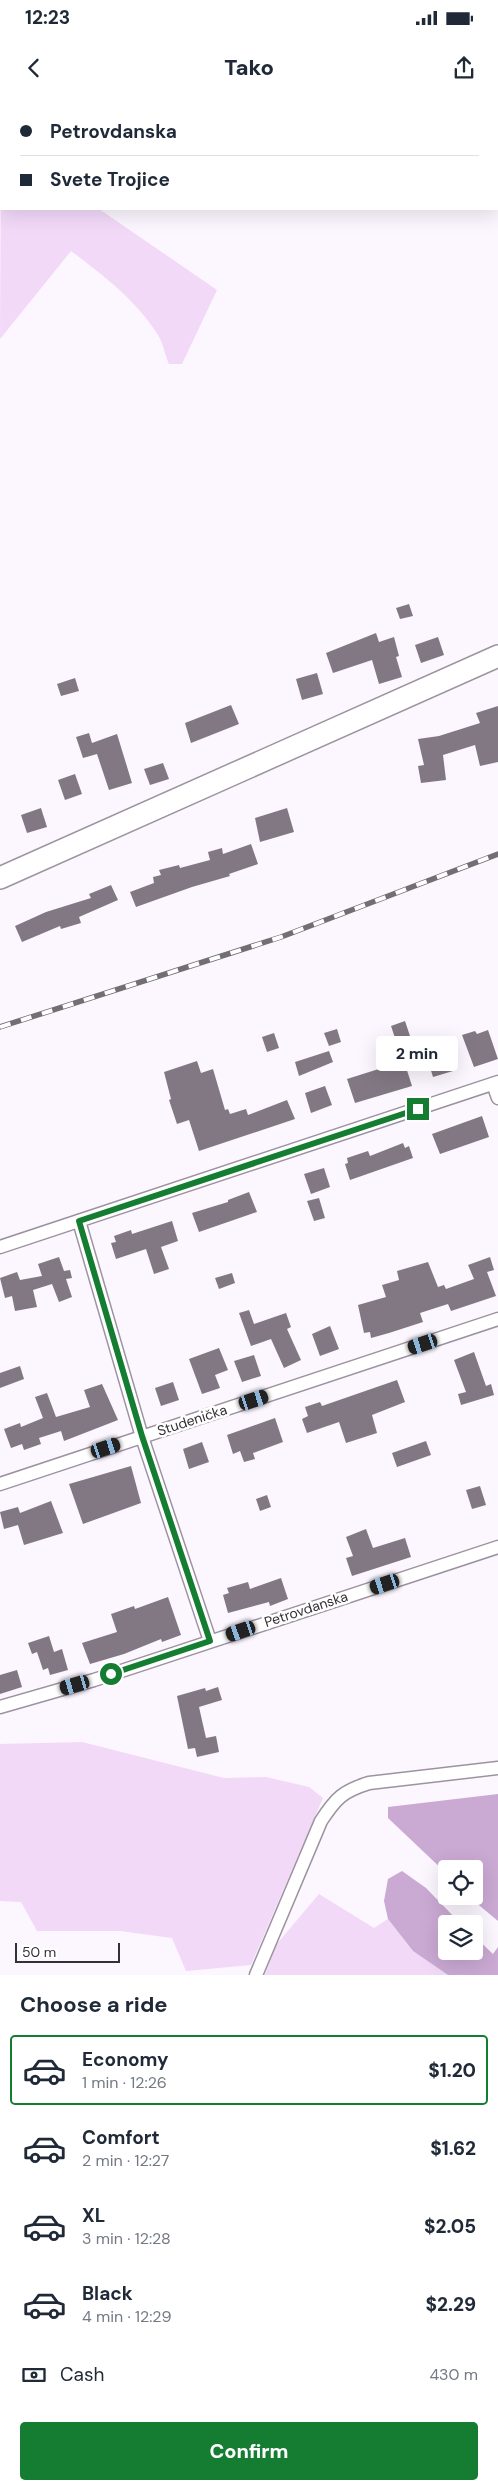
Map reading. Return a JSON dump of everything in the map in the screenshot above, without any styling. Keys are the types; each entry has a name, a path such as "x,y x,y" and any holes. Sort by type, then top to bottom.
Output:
{"main road":[{"path":"0,878 498,656"}],"street":[{"path":"0,1248 496,1083 498,1098"},
{"path":"79,1221 142,1436 210,1641"},
{"name":"Studenička","path":"0,1484 498,1319"},
{"name":"Petrovdanska","path":"0,1707 94,1680 498,1547"},
{"path":"256,1975 321,1821 334,1800 350,1789 369,1783 498,1768"}],"shaded area":[{"path":"1,210 100,210 217,290 182,364 169,364 160,338 140,310 107,279 71,251 0,339"},
{"path":"82,1742 224,1778 266,1777 309,1787 323,1798 251,1965 186,1971 172,1938 120,1931 37,1931 21,1902 0,1901 0,1744"},
{"path":"498,1794 498,1921 479,1905 483,1905 483,1860 438,1860 438,1865 388,1818 388,1807"},
{"path":"402,1871 426,1888 438,1900 438,1905 443,1905 452,1915 438,1915 438,1960 483,1960 483,1945 493,1954 498,1947 498,1975 448,1975 413,1951 388,1919 384,1901 388,1879"},
{"path":"319,1894 374,1928 388,1919 413,1951 448,1975 265,1975 276,1945"}],"building":[{"path":"409,604 413,616 400,619 396,608"},
{"path":"376,633 379,642 394,637 399,656 396,657 402,677 379,684 372,660 333,673 326,653"},
{"path":"438,637 444,655 421,663 415,645"},
{"path":"317,673 323,694 302,700 296,679"},
{"path":"75,678 79,691 61,696 57,684"},
{"path":"231,705 239,724 191,743 185,723"},
{"path":"498,706 498,762 480,766 475,745 443,755 446,780 421,783 418,766 424,765 418,739 439,736 480,723 476,713"},
{"path":"89,733 92,743 117,734 132,783 109,790 97,754 83,758 76,737"},
{"path":"163,763 169,779 150,785 144,769"},
{"path":"75,774 82,794 65,800 58,780"},
{"path":"41,808 47,827 27,833 21,815"},
{"path":"287,808 294,832 260,842 255,818"},
{"path":"251,844 258,864 229,874 230,876 136,907 130,892 154,883 153,877 161,875 159,870 179,865 180,868 210,860 208,852 222,848 223,854"},
{"path":"111,885 118,900 79,917 81,923 61,929 60,926 22,942 15,926 46,912 91,898 89,894"},
{"path":"405,1021 410,1036 396,1041 391,1026"},
{"path":"337,1029 341,1042 329,1046 324,1033"},
{"path":"488,1030 498,1059 474,1067 462,1035 475,1031 477,1034"},
{"path":"274,1033 279,1048 267,1052 262,1037"},
{"path":"329,1051 333,1062 299,1076 295,1062"},
{"path":"447,1052 453,1071 433,1077 427,1058"},
{"path":"197,1061 201,1073 213,1069 225,1110 228,1109 230,1114 246,1109 248,1115 287,1100 295,1119 199,1151 189,1120 177,1124 169,1100 171,1099 164,1072"},
{"path":"404,1061 412,1086 355,1103 347,1079"},
{"path":"325,1086 332,1105 311,1113 305,1093"},
{"path":"482,1116 489,1137 440,1154 432,1134"},
{"path":"403,1143 405,1148 409,1146 413,1158 350,1180 345,1164 348,1163 347,1158 368,1151 370,1156"},
{"path":"324,1168 330,1187 311,1194 304,1174"},
{"path":"249,1192 257,1212 199,1232 192,1213 228,1202 228,1200"},
{"path":"319,1198 325,1218 314,1221 307,1201"},
{"path":"172,1221 178,1241 161,1247 169,1269 154,1274 146,1249 116,1259 111,1243 116,1242 114,1236 131,1230 132,1234"},
{"path":"59,1257 64,1271 70,1270 72,1278 66,1279 72,1297 59,1302 52,1284 33,1290 37,1307 15,1311 12,1296 5,1298 0,1278 17,1272 20,1280 42,1276 38,1264"},
{"path":"490,1257 494,1270 487,1272 496,1296 451,1311 448,1304 420,1313 423,1322 389,1333 371,1338 370,1332 364,1333 358,1305 386,1297 382,1285 399,1280 397,1271 428,1262 438,1287 444,1285 446,1289 474,1279 468,1265"},
{"path":"232,1273 235,1283 219,1289 215,1278"},
{"path":"249,1310 254,1324 286,1313 291,1327 287,1329 301,1360 284,1368 271,1339 251,1346 239,1313"},
{"path":"330,1326 339,1349 320,1356 312,1334"},
{"path":"219,1348 228,1370 215,1375 220,1388 202,1394 189,1359"},
{"path":"474,1352 486,1386 491,1384 494,1395 461,1405 458,1394 466,1392 454,1360"},
{"path":"254,1355 261,1376 242,1382 234,1361"},
{"path":"20,1366 24,1379 0,1388 0,1373"},
{"path":"397,1380 405,1402 372,1415 377,1433 346,1443 339,1422 307,1433 302,1419 308,1416 305,1407 320,1402 322,1406"},
{"path":"173,1382 179,1400 161,1406 155,1388"},
{"path":"102,1384 118,1420 64,1441 61,1431 39,1438 41,1444 24,1450 22,1444 11,1448 4,1429 20,1423 21,1427 43,1418 35,1397 47,1393 56,1417 90,1407 84,1390"},
{"path":"275,1418 283,1442 253,1453 255,1459 244,1462 240,1451 233,1454 227,1435"},
{"path":"426,1441 431,1455 397,1467 392,1453"},
{"path":"202,1442 209,1462 189,1469 183,1449"},
{"path":"131,1466 141,1503 83,1524 69,1484"},
{"path":"480,1486 486,1505 472,1509 466,1490"},
{"path":"267,1495 271,1507 260,1511 256,1499"},
{"path":"51,1501 63,1533 24,1545 18,1525 4,1529 0,1512 18,1507 20,1513"},
{"path":"366,1529 373,1548 405,1538 411,1557 352,1576 346,1558 353,1556 346,1537"},
{"path":"281,1578 288,1599 270,1606 269,1602 228,1613 223,1595 229,1593 227,1588 248,1582 250,1589"},
{"path":"168,1597 181,1635 162,1642 161,1639 124,1654 90,1664 82,1643 117,1632 111,1614 134,1606 135,1609"},
{"path":"49,1636 54,1652 62,1649 68,1670 50,1675 48,1668 43,1670 37,1652 32,1654 28,1643"},
{"path":"17,1670 22,1687 0,1694 0,1675"},
{"path":"218,1687 222,1700 199,1707 206,1738 216,1736 219,1752 197,1757 195,1748 188,1749 177,1696 205,1688 206,1691"}],"railway":[{"path":"0,1027 281,937 498,854"}],"route":[{"path":"111,1674 210,1641 142,1436 79,1221 418,1109"}]}
